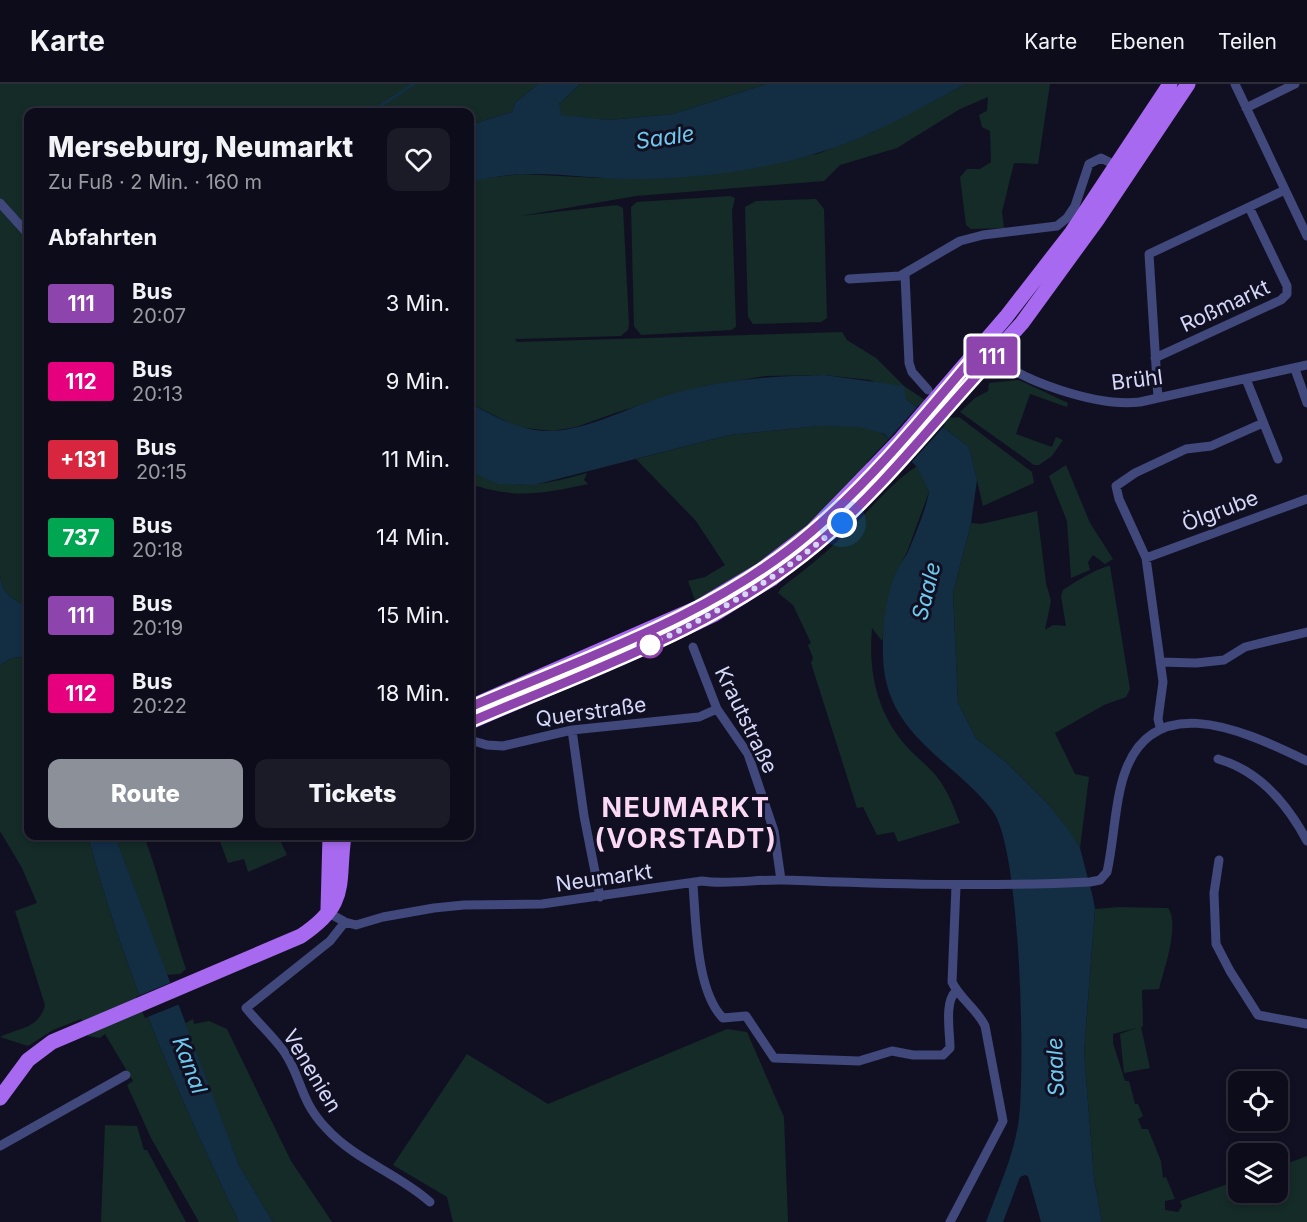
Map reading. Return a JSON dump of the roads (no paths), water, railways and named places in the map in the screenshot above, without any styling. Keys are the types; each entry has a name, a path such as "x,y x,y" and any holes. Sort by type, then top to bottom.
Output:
{"main road":[{"path":"474,720 659,641 741,599 816,546 842,523 885,468 955,389 982,347 1072,232 1170,84"},
{"path":"955,389 994,357 1063,268 1188,84"},
{"path":"474,705 651,629 720,596 761,570 812,531 885,468"},
{"path":"327,912 330,840"},
{"path":"0,1098 28,1060 52,1042 301,936 321,922 338,896 342,882 344,840"}],"street":[{"path":"1235,84 1307,236"},
{"path":"1246,108 1295,84"},
{"path":"849,279 905,275 960,241 982,235 1057,226 1076,206 1087,167 1093,160 1101,158 1116,166"},
{"name":"Roßmarkt","path":"1158,398 1149,254 1285,190"},
{"path":"0,203 24,230"},
{"name":"Roßmarkt","path":"1155,358 1281,300 1287,294 1287,286 1249,207"},
{"path":"905,275 909,363 912,372 928,390"},
{"name":"Brühl","path":"982,347 1018,373 1099,401 1127,404 1307,365"},
{"path":"1295,369 1307,402"},
{"path":"1246,379 1278,459"},
{"path":"1263,423 1211,446 1192,448 1120,481 1116,491 1146,558 1160,662 1162,691 1158,720 1160,728 1193,723 1214,723 1262,739 1307,761"},
{"name":"Ölgrube","path":"1146,558 1307,499"},
{"path":"1160,662 1196,663 1224,660 1245,647 1307,632"},
{"name":"Krautstraße","path":"693,647 717,709 748,754 774,831 781,880"},
{"name":"Querstraße","path":"474,741 503,746 572,730 699,717 717,709"},
{"name":"Neumarkt","path":"345,922 356,925 383,917 464,905 533,905 693,885 702,881 717,883 781,880 997,887 1100,880 1107,872 1120,788 1126,772 1146,738 1160,728"},
{"path":"572,730 586,826 600,897"},
{"path":"1218,759 1252,772 1272,790 1307,841"},
{"path":"1219,860 1214,893 1216,944 1258,1015 1307,1024"},
{"path":"693,885 702,968 711,1001 723,1017 746,1016 774,1058 859,1061 892,1051 913,1055 943,1055 950,1048 950,1004 951,997 956,991"},
{"path":"950,1222 1003,1121 985,1026 980,1016 956,991 951,969 956,886"},
{"path":"327,912 345,922"},
{"name":"Venenien","path":"345,922 330,941 246,1008 285,1053 311,1112 328,1131 363,1160 417,1190 430,1202"},
{"path":"0,1146 126,1076"}],"water":[{"name":"Saale","path":"538,84 580,84 559,104 561,115 609,120 673,114 766,84 966,84 896,121 847,143 819,153 762,167 675,178 624,179 535,174 491,177 474,182 474,124 512,112 515,103"},
{"name":"Saale","path":"824,375 904,386 906,399 969,447 977,480 971,523 953,593 958,703 976,738 1007,763 1049,805 1080,848 1095,909 1084,1052 1094,1178 1102,1222 1041,1222 1028,1176 1025,1175 1020,1177 1003,1222 986,1222 1010,1158 1019,1118 1021,1008 1015,910 1002,831 992,810 912,731 899,713 889,693 884,669 883,647 887,601 896,573 917,530 929,492 917,467 884,434 859,427 818,426 729,435 534,485 498,484 474,474 474,405 499,418 529,429 565,430 665,396 705,386 784,376"},
{"path":"0,576 10,596 24,605 24,656 12,658 0,665"},
{"name":"Kanal","path":"89,840 117,840 239,1165 273,1222 239,1222 154,1032 102,886"}],"waterway":[{"path":"377,108 414,84"}],"district":[{"name":"NEUMARKT (VORSTADT)","path":"686,824"}]}
